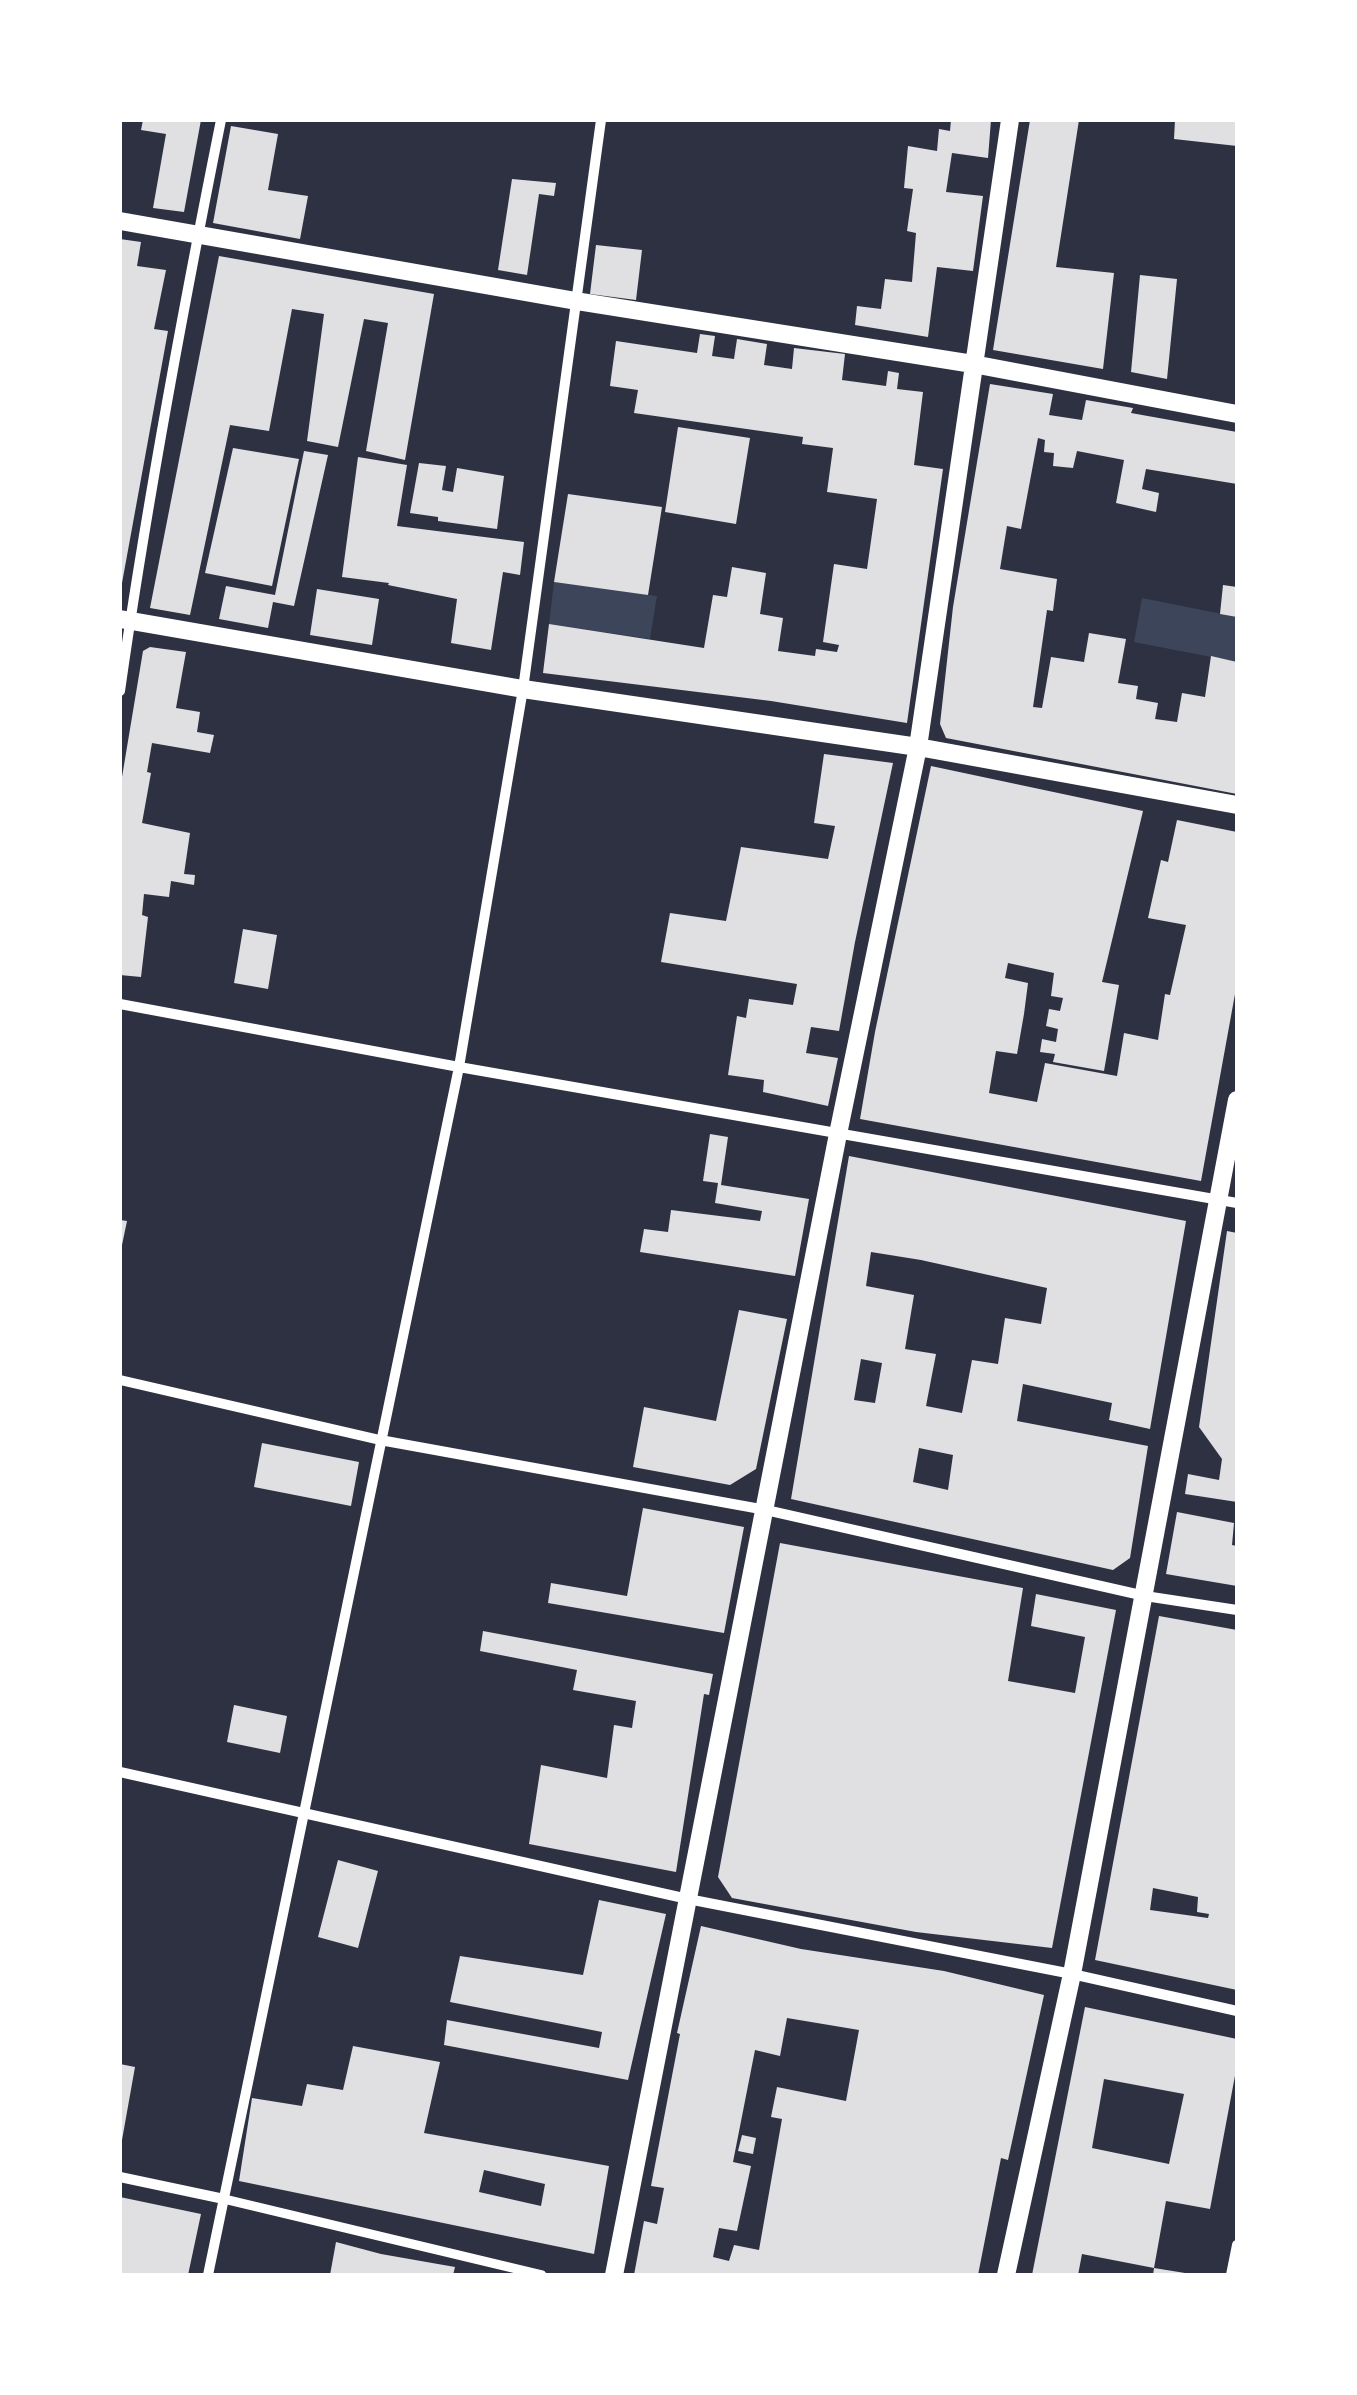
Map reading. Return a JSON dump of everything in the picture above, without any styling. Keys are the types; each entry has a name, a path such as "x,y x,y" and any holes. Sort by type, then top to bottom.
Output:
{"main road":[{"path":"614,2275 918,747 1010,120"},
{"path":"120,221 576,301 972,364 1237,414"},
{"path":"125,620 524,689 918,747 1237,805"},
{"path":"1006,2275 1072,1974 1237,1100"}],"street":[{"path":"120,691 125,620 222,120"},
{"path":"208,2275 459,1067 524,689 601,120"},
{"path":"120,1004 1237,1203"},
{"path":"120,1380 380,1440 766,1510 1145,1596 1237,1610"},
{"path":"120,1772 688,1900 1072,1974 1237,2011"},
{"path":"120,2177 542,2275"},
{"path":"1231,2275 1237,2245"}],"shaded area":[{"path":"554,582 657,596 650,639 549,624"},
{"path":"1142,598 1237,617 1237,662 1134,642"}],"building":[{"path":"143,120 201,120 184,212 153,208 166,134 141,130"},
{"path":"951,120 991,120 988,158 952,153 946,192 983,196 973,271 937,267 928,337 855,325 857,306 881,309 885,279 912,282 916,233 907,231 913,189 904,188 908,146 937,151 939,129 950,131"},
{"path":"1030,120 1079,120 1056,267 1114,273 1103,369 993,350"},
{"path":"1175,120 1237,120 1237,146 1174,139"},
{"path":"231,126 278,134 268,190 308,196 300,239 213,223"},
{"path":"512,179 556,183 554,196 539,194 527,275 498,270"},
{"path":"120,239 141,242 137,266 166,270 154,329 168,331 122,583 120,582"},
{"path":"596,245 642,250 636,300 590,294"},
{"path":"219,256 434,294 405,460 366,451 388,323 364,319 338,447 307,441 324,314 292,309 269,431 230,425 190,615 150,608"},
{"path":"1140,275 1177,279 1167,379 1131,372"},
{"path":"700,334 715,336 712,356 734,359 737,339 767,344 764,365 792,369 794,348 845,354 842,380 886,386 888,371 899,373 897,389 923,392 914,465 943,469 907,723 771,701 543,673 549,624 704,648 713,595 727,597 732,567 766,573 760,614 783,618 778,651 815,656 816,649 837,652 839,645 823,642 834,564 867,569 877,499 827,492 833,448 802,444 803,437 634,413 638,390 610,386 616,341 697,353"},
{"path":"990,384 1053,394 1049,415 1082,420 1086,400 1133,408 1131,413 1237,432 1237,484 1146,469 1142,489 1159,493 1156,512 1116,503 1124,460 1077,451 1073,468 1053,466 1054,453 1044,452 1045,440 1038,438 1021,529 1007,526 1000,569 1057,579 1053,611 1047,610 1033,707 1042,708 1051,657 1084,662 1089,633 1126,639 1118,683 1138,686 1136,699 1158,703 1155,719 1177,722 1182,693 1205,697 1211,656 1237,662 1237,794 946,738 940,724 953,607"},
{"path":"678,427 750,438 736,524 665,512"},
{"path":"233,448 299,459 272,586 205,573"},
{"path":"304,451 328,455 294,606 273,602 268,628 219,619 226,586 275,595"},
{"path":"358,457 407,465 397,526 524,542 520,575 503,572 491,650 451,643 457,599 342,577"},
{"path":"419,463 446,466 442,490 453,492 457,468 504,476 497,529 410,513"},
{"path":"568,494 662,507 648,595 554,582"},
{"path":"1223,585 1237,587 1237,617 1220,614"},
{"path":"317,589 379,599 372,645 310,635"},
{"path":"150,647 186,652 176,708 200,712 197,732 214,735 210,753 152,743 142,823 190,833 184,874 195,875 194,885 171,881 169,897 144,894 142,915 148,917 141,977 120,975 120,789 143,651"},
{"path":"824,754 893,763 839,1031 811,1027 806,1053 838,1058 828,1106 763,1092 764,1080 728,1075 737,1016 746,1018 749,999 793,1005 797,984 661,962 670,913 726,921 741,847 828,859 835,826 814,823"},
{"path":"931,766 1143,811 1102,982 1119,985 1104,1071 1053,1062 1055,1054 1040,1052 1042,1039 1056,1042 1058,1029 1046,1026 1049,1009 1060,1011 1063,998 1051,996 1054,973 1008,963 1005,978 1028,983 1024,1014 1017,1054 996,1051 989,1093 1037,1102 1045,1063 1117,1076 1124,1033 1158,1040 1165,994 1170,995 1186,925 1148,918 1161,860 1168,862 1177,820 1237,832 1237,983 1201,1181 860,1119"},
{"path":"243,929 277,935 268,989 234,983"},
{"path":"710,1134 728,1137 721,1185 809,1199 795,1276 640,1252 644,1229 668,1232 671,1210 760,1221 762,1211 715,1203 718,1183 703,1181"},
{"path":"849,1156 1186,1221 1150,1429 1109,1420 1112,1403 1023,1384 1017,1421 1148,1446 1130,1558 1113,1570 791,1499","holes":["871,1252 1047,1288 1041,1324 1005,1318 998,1364 972,1360 962,1413 926,1406 936,1354 905,1349 914,1295 866,1286","861,1359 882,1363 875,1403 854,1400","919,1448 953,1455 948,1490 913,1482"]},
{"path":"120,1220 127,1221 122,1245 120,1244"},
{"path":"1227,1231 1237,1233 1237,1502 1185,1494 1188,1474 1219,1480 1222,1459 1199,1427"},
{"path":"739,1310 787,1319 756,1469 730,1485 633,1467 644,1407 716,1421"},
{"path":"262,1443 359,1462 351,1506 254,1487"},
{"path":"643,1508 744,1527 724,1633 548,1603 551,1583 627,1596"},
{"path":"1177,1512 1234,1523 1232,1545 1237,1546 1237,1586 1166,1574"},
{"path":"780,1543 1023,1588 1008,1681 1075,1693 1085,1637 1031,1626 1036,1594 1116,1610 1052,1948 916,1932 732,1898 718,1877"},
{"path":"1159,1616 1237,1630 1237,1990 1095,1960","holes":["1153,1888 1198,1897 1197,1912 1209,1914 1208,1918 1150,1910"]},
{"path":"483,1631 713,1674 709,1695 704,1694 676,1872 529,1844 541,1765 607,1778 614,1725 632,1728 636,1701 573,1690 577,1670 480,1651"},
{"path":"234,1705 287,1716 280,1753 227,1742"},
{"path":"338,1860 378,1871 358,1948 318,1937"},
{"path":"599,1900 666,1914 628,2080 444,2045 447,2020 599,2048 602,2032 450,2002 460,1956 583,1975"},
{"path":"701,1926 801,1949 944,1971 1044,1995 1008,2160 1001,2158 978,2275 634,2275 644,2221 657,2224 664,2188 651,2186 680,2034 677,2033","holes":["787,2018 859,2030 846,2101 777,2087 771,2117 782,2119 759,2250 734,2245 729,2261 713,2257 719,2228 737,2231 751,2166 733,2162 755,2050 780,2056"]},
{"path":"1085,2007 1237,2039 1237,2065 1210,2209 1166,2201 1154,2268 1082,2254 1078,2275 1032,2275","holes":["1104,2079 1184,2094 1169,2164 1092,2148"]},
{"path":"353,2046 440,2062 424,2133 609,2166 594,2254 239,2181 252,2098 302,2106 307,2084 343,2090","holes":["484,2170 545,2184 541,2206 479,2192"]},
{"path":"120,2064 135,2067 122,2140 120,2139"},
{"path":"742,2135 756,2138 753,2154 738,2151"},
{"path":"120,2197 201,2214 188,2275 120,2275"},
{"path":"336,2242 455,2267 453,2275 330,2275"},
{"path":"1154,2268 1185,2273 1185,2275 1153,2275"}]}
